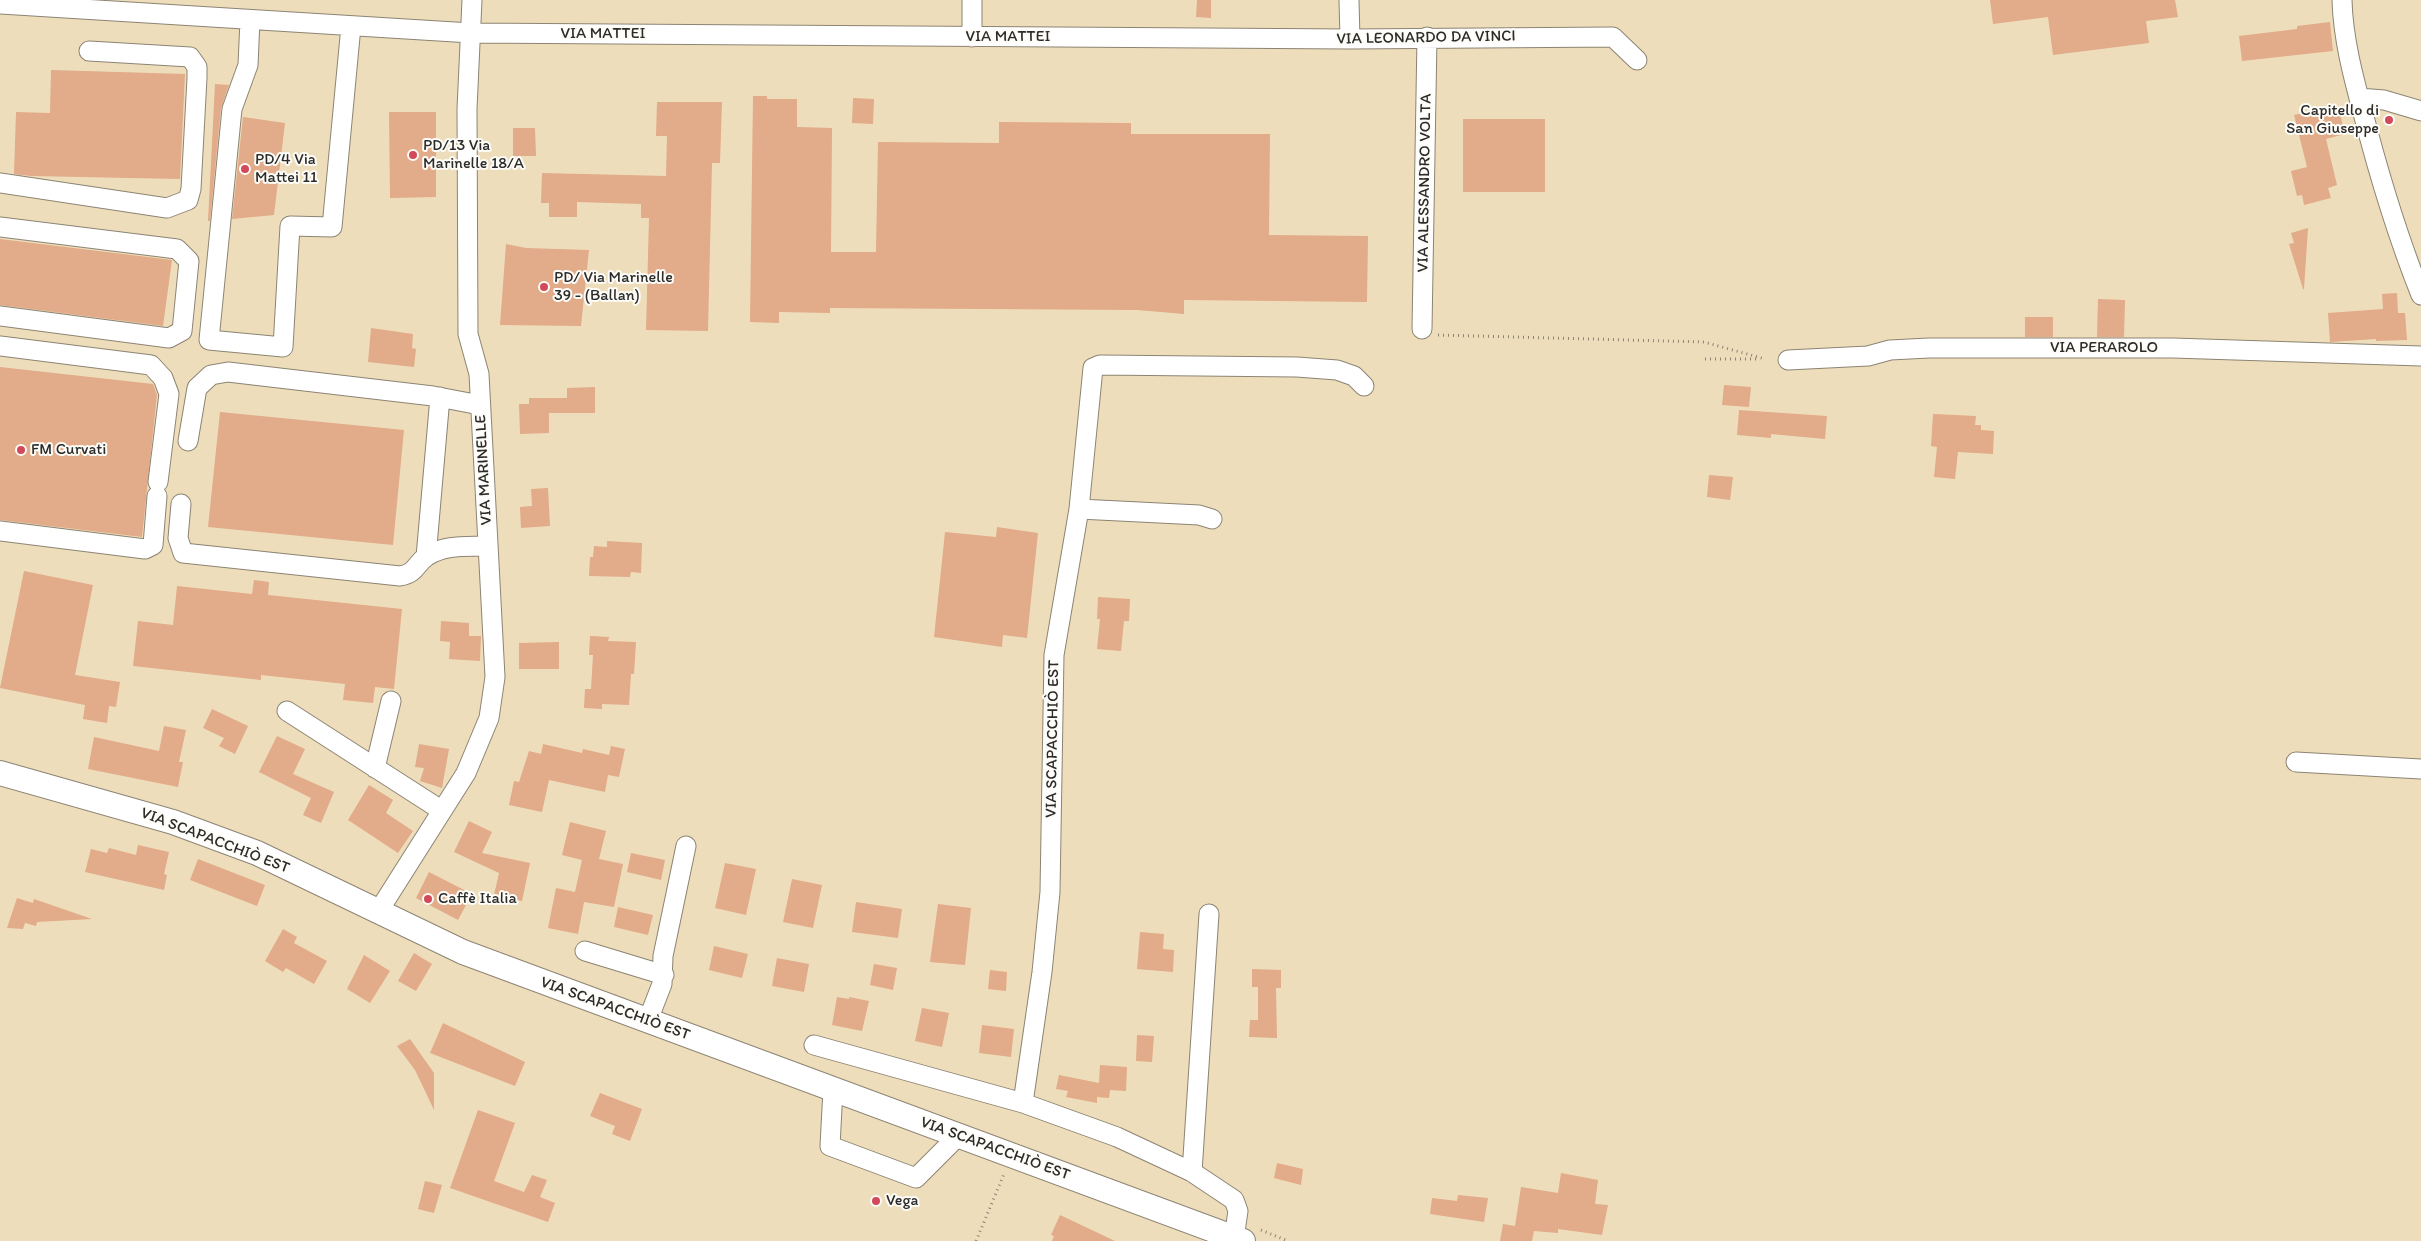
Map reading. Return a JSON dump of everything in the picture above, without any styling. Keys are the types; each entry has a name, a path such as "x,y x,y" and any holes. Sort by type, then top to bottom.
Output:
{"main road":[{"name":"VIA SCAPACCHIÒ EST","path":"0,773 173,822 248,849 463,952 1012,1156 1244,1236"}],"street":[{"name":"VIA MARINELLE","path":"378,912 466,773 488,718 494,677 479,374 468,334 467,109 472,0"},
{"path":"972,0 972,37"},
{"path":"1349,0 1350,39"},
{"path":"2342,0 2348,51 2377,169 2398,238 2421,295"},
{"name":"VIA MATTEI","path":"0,4 471,33 1206,38"},
{"path":"250,20 248,65 232,109 208,340 283,347 290,226 332,227 351,26"},
{"name":"VIA LEONARDO DA VINCI","path":"1206,38 1613,37 1637,60"},
{"name":"VIA ALESSANDRO VOLTA","path":"1422,329 1427,38"},
{"path":"0,183 167,208 188,200 191,189 197,78 197,67 194,62 190,57 89,51"},
{"path":"2359,98 2384,100 2421,111"},
{"path":"0,227 177,249 189,261 182,331 168,338 0,316"},
{"path":"0,346 151,365 163,378 169,394 157,489 153,545 145,549 0,531"},
{"name":"VIA PERAROLO","path":"1788,360 1868,356 1890,350 1929,348 2173,348 2421,356"},
{"name":"VIA SCAPACCHIÒ EST","path":"1023,1103 1042,972 1050,892 1054,656 1079,509 1093,368 1100,365 1297,367 1336,370 1354,376 1364,386"},
{"path":"188,441 197,388 211,375 228,372 440,397 480,405"},
{"path":"426,557 440,397"},
{"path":"181,504 178,538 183,553 400,576 411,574 426,557 445,547 488,546"},
{"path":"1079,509 1199,515 1212,519"},
{"path":"375,768 391,701"},
{"path":"287,711 442,810"},
{"path":"2296,762 2421,769"},
{"path":"648,1020 664,975 663,956 686,846"},
{"path":"1192,1172 1209,914"},
{"path":"585,951 664,975"},
{"path":"814,1045 1023,1103 1117,1137 1192,1172 1234,1200 1244,1236"},
{"path":"833,1089 830,1146 916,1178 958,1136"}],"path":[{"path":"1422,329 1433,335 1704,342 1765,359"},
{"path":"1705,359 1788,360"},
{"path":"976,1241 1012,1156"},
{"path":"1244,1236 1288,1241"}],"building":[{"path":"1197,0 1211,0 1211,18 1196,17"},
{"path":"1990,0 2175,0 2178,17 2146,21 2149,43 2053,55 2048,17 1993,24"},
{"path":"2330,22 2333,51 2242,61 2239,36 2297,29 2297,26"},
{"path":"51,70 185,74 180,179 14,174 16,112 50,113"},
{"path":"215,84 229,85 221,108 210,221 208,221"},
{"path":"753,96 767,96 767,99 797,99 797,127 832,128 831,252 876,252 878,142 999,143 999,122 1131,123 1131,134 1270,134 1269,235 1368,236 1367,302 1184,300 1184,314 1137,310 830,308 830,313 779,312 779,323 750,322"},
{"path":"853,98 874,99 873,124 852,123"},
{"path":"657,102 722,102 720,163 712,163 708,331 646,330 649,218 641,218 641,204 577,202 577,217 549,217 549,203 541,203 542,173 666,176 667,136 656,136"},
{"path":"2338,106 2345,134 2326,139 2337,185 2328,188 2331,198 2304,205 2302,195 2297,196 2291,171 2307,167 2294,115"},
{"name":"PD/13 Via Marinelle 18/A","path":"389,112 436,112 436,197 390,198"},
{"path":"243,117 285,123 274,215 232,219"},
{"path":"1463,119 1545,119 1545,192 1463,192"},
{"path":"513,128 535,128 536,156 513,156"},
{"path":"2308,228 2303,289 2289,244 2294,243 2291,233"},
{"path":"0,239 172,260 163,326 0,305"},
{"name":"PD/ Via Marinelle 39 - (Ballan)","path":"506,244 526,248 589,250 581,326 500,325"},
{"path":"2397,293 2398,313 2405,313 2407,340 2376,341 2376,339 2330,342 2328,313 2383,309 2382,294"},
{"path":"2098,299 2125,300 2124,337 2097,337"},
{"path":"2025,317 2053,317 2053,337 2025,337"},
{"path":"371,328 413,334 412,348 416,349 414,367 368,362"},
{"path":"0,367 153,384 157,395 142,537 0,520"},
{"path":"1724,385 1751,387 1749,407 1722,405"},
{"path":"595,387 595,413 549,413 549,433 520,434 519,404 529,404 529,398 567,398 567,388"},
{"path":"1739,410 1827,416 1825,439 1771,434 1771,438 1737,435"},
{"path":"220,412 404,430 393,545 208,527"},
{"path":"1933,414 1976,416 1975,425 1981,425 1981,430 1994,431 1993,454 1958,452 1955,479 1934,477 1937,447 1931,446"},
{"path":"1709,475 1733,477 1730,500 1707,497"},
{"path":"548,488 550,526 521,528 520,507 532,506 531,489"},
{"path":"997,527 1038,533 1027,638 1003,635 1002,647 934,637 945,532 996,537"},
{"path":"607,541 642,543 641,573 631,572 630,577 589,576 590,557 593,557 594,546 607,547"},
{"path":"24,571 93,585 75,675 120,682 116,707 109,706 107,723 83,719 85,705 0,688"},
{"path":"254,580 269,582 268,595 402,609 394,689 375,687 373,703 343,700 345,684 261,675 261,680 133,666 138,621 173,625 177,586 252,594"},
{"path":"1098,597 1130,599 1129,621 1124,621 1121,651 1097,649 1100,619 1097,619"},
{"path":"441,621 469,623 469,636 481,636 480,661 449,659 450,642 440,641"},
{"path":"590,636 609,637 608,641 636,642 634,674 631,674 629,705 602,704 602,709 584,708 585,689 591,689 593,655 589,655"},
{"path":"559,642 559,669 519,669 519,643"},
{"path":"212,709 248,726 235,754 219,746 224,738 203,728"},
{"path":"164,726 186,730 179,762 183,762 178,787 88,769 94,737 159,751"},
{"path":"277,736 305,749 293,774 334,792 321,823 303,815 311,798 259,772"},
{"path":"419,744 449,749 442,788 420,781 424,768 415,767"},
{"path":"543,744 582,753 583,749 609,755 611,746 625,749 619,777 608,775 605,792 549,780 542,812 509,805 514,781 519,782 529,751 541,754"},
{"path":"369,785 393,800 386,813 413,831 398,853 348,820"},
{"path":"469,821 492,832 482,853 530,863 522,901 494,895 499,873 454,852"},
{"path":"570,822 606,831 599,859 623,864 614,907 584,902 578,934 548,928 556,888 575,892 582,860 562,855"},
{"path":"138,845 169,852 164,874 167,875 164,890 85,872 91,849 107,853 109,848 136,855"},
{"path":"631,853 665,860 661,880 627,872"},
{"path":"198,859 265,885 257,906 190,880"},
{"path":"725,863 756,869 746,915 715,908"},
{"path":"429,872 472,894 458,920 416,898"},
{"path":"792,879 822,885 813,928 783,922"},
{"path":"17,898 33,903 34,899 92,919 37,922 36,926 25,923 23,929 7,928"},
{"path":"856,902 902,909 898,938 852,932"},
{"path":"938,904 971,908 965,965 930,962"},
{"path":"618,907 653,915 648,935 614,927"},
{"path":"283,929 297,937 294,943 327,961 314,984 286,968 283,972 265,961"},
{"path":"1140,932 1164,934 1163,949 1174,950 1173,972 1137,969"},
{"path":"714,946 748,954 742,978 709,970"},
{"path":"414,953 432,964 416,991 398,981"},
{"path":"364,955 390,971 370,1003 347,989"},
{"path":"777,958 809,964 804,992 772,986"},
{"path":"874,964 897,968 893,990 870,985"},
{"path":"1252,969 1281,970 1281,988 1276,988 1277,1038 1249,1037 1250,1020 1258,1020 1258,987 1252,987"},
{"path":"990,970 1007,972 1006,991 988,989"},
{"path":"837,997 869,1001 862,1031 832,1025"},
{"path":"922,1008 949,1013 942,1047 915,1041"},
{"path":"443,1023 525,1062 515,1086 430,1053"},
{"path":"982,1025 1014,1029 1011,1057 979,1053"},
{"path":"1137,1035 1154,1036 1152,1062 1136,1061"},
{"path":"410,1039 434,1073 434,1110 415,1070 397,1046"},
{"path":"1100,1065 1127,1067 1126,1091 1110,1090 1109,1098 1097,1097 1097,1103 1066,1097 1068,1091 1056,1089 1059,1075 1099,1083"},
{"path":"600,1093 642,1109 630,1141 612,1134 615,1126 590,1116"},
{"path":"478,1110 515,1123 494,1181 524,1192 532,1175 547,1180 540,1197 555,1203 548,1222 450,1188"},
{"path":"1277,1163 1303,1169 1301,1185 1274,1178"},
{"path":"1561,1173 1598,1180 1595,1204 1608,1205 1602,1235 1558,1229 1558,1233 1534,1231 1532,1241 1500,1241 1503,1224 1515,1226 1521,1187 1558,1193"},
{"path":"425,1181 442,1185 434,1213 418,1209"},
{"path":"1458,1195 1488,1198 1484,1222 1430,1214 1432,1198 1457,1201"},
{"path":"1060,1215 1115,1241 1052,1241 1054,1236 1051,1235"}],"place":[{"name":"Capitello di San Giuseppe","path":"2389,120"},
{"name":"PD/13 Via Marinelle 18/A","path":"413,155"},
{"name":"PD/4 Via Mattei 11","path":"245,169"},
{"name":"PD/ Via Marinelle 39 - (Ballan)","path":"544,287"},
{"name":"FM Curvati","path":"21,450"},
{"name":"Caffè Italia","path":"428,899"},
{"name":"Vega","path":"876,1201"}]}
